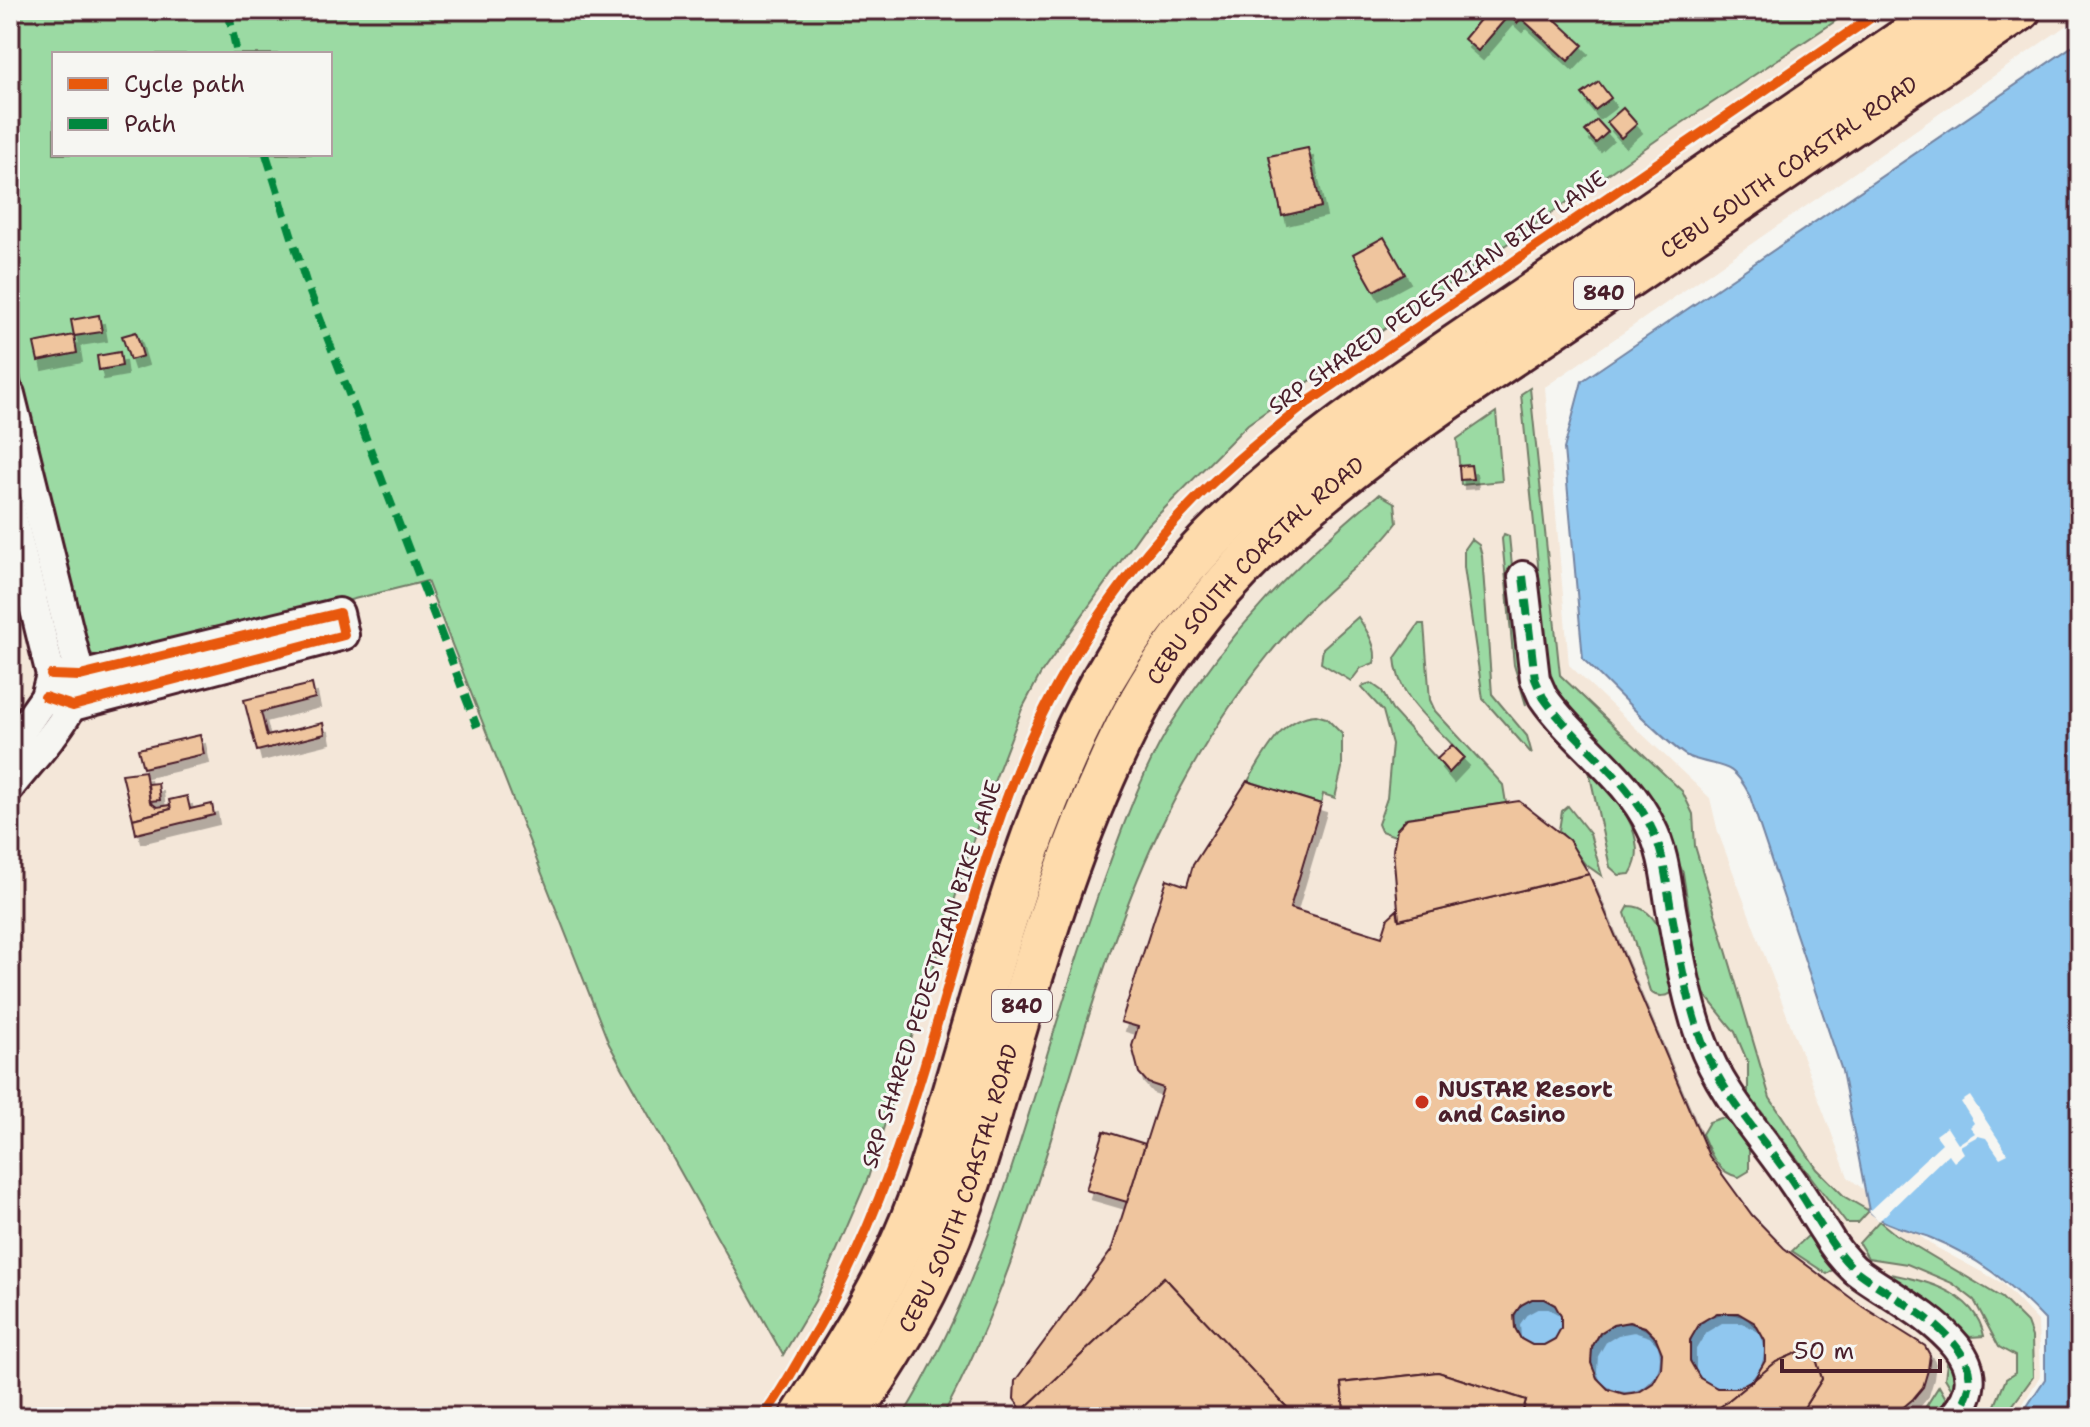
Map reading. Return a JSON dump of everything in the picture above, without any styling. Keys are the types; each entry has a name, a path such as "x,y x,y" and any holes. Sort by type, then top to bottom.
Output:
{"highway":[{"name":"CEBU SOUTH COASTAL ROAD","path":"802,1417 853,1335 905,1236 941,1134 1017,880 1049,790 1089,704 1178,574 1213,533 1323,439 1948,10"},
{"name":"CEBU SOUTH COASTAL ROAD","path":"848,1417 890,1357 943,1251 978,1150 1056,894 1089,808 1150,682 1211,602 1244,564 1347,473 1493,369 2019,10"}],"street":[{"path":"10,394 80,676 80,688 73,706 10,787"},
{"path":"10,508 48,686 73,706"},
{"path":"1523,576 1535,679 1543,697 1633,799 1660,847 1687,995 1702,1043 1726,1091 1798,1189 1835,1248 1852,1267 1929,1320 1960,1348 1967,1364 1968,1386 1961,1409 1953,1417"},
{"path":"10,747 48,686 339,613 344,635 73,706"}],"shaded area":[{"path":"10,10 2080,10 2080,16 1545,387 1569,665 1710,798 1718,832 1848,1177 1930,1244 2002,1283 2038,1321 2040,1376 2015,1417 10,1417"}],"green space":[{"path":"10,10 1852,10 1661,137 1248,424 1143,530 1040,675 1022,709 979,821 868,1178 815,1301 783,1355 609,1044 427,581 108,660 94,656 85,647 10,333"},
{"path":"1530,388 1560,675 1682,791 1693,814 1695,846 1770,1098 1817,1169 1845,1197 1869,1211 1858,1223 1846,1223 1748,1094 1748,1063 1735,1032 1701,990 1683,873 1661,821 1552,693 1539,613 1538,564 1521,394"},
{"path":"1496,412 1502,481 1461,485 1457,439"},
{"path":"1379,494 1395,503 1397,523 1373,550 1306,612 1254,673 1218,724 1172,805 1128,904 1101,977 1032,1201 977,1347 942,1417 902,1417 937,1354 993,1223 1103,881 1152,759 1195,688 1242,627 1293,572"},
{"path":"1504,534 1509,536 1526,705 1514,665"},
{"path":"1471,539 1479,545 1482,556 1492,694 1527,736 1532,754 1483,699 1464,567 1464,549"},
{"path":"1358,617 1371,639 1375,657 1374,663 1361,668 1351,681 1321,663 1323,648"},
{"path":"1419,624 1424,624 1430,700 1435,711 1503,785 1506,803 1406,818 1395,836 1381,831 1378,824 1387,798 1392,744 1383,711 1362,688 1364,685 1371,683 1382,691 1392,710 1449,772 1464,758 1411,701 1398,674 1395,658"},
{"path":"1316,715 1326,718 1342,734 1342,768 1335,798 1323,794 1321,804 1248,781 1284,730 1293,722"},
{"path":"1589,771 1619,803 1634,832 1636,861 1630,874 1619,875 1610,867"},
{"path":"1568,806 1590,834 1602,876 1585,864 1559,830 1562,811"},
{"path":"1629,906 1651,916 1664,939 1674,991 1669,995 1659,996 1650,991 1625,913"},
{"path":"1731,1119 1749,1145 1749,1171 1739,1177 1720,1167 1702,1134 1709,1122"},
{"path":"1879,1221 1895,1234 2002,1298 2027,1323 2032,1337 2033,1377 2004,1417 1990,1417 2006,1379 2015,1373 2015,1356 1999,1347 1974,1300 1952,1283 1907,1264 1868,1258 1859,1243"},
{"path":"1811,1233 1834,1269 1827,1274 1792,1251"},
{"path":"1878,1272 1926,1282 1957,1297 1978,1320 1984,1336 1970,1337 1949,1319 1938,1315"},
{"path":"1948,1356 1957,1363 1955,1395 1945,1378"},
{"path":"1939,1386 1948,1402 1945,1412 1933,1417 1925,1408"}],"water":[{"path":"2080,41 2080,1417 2020,1417 2045,1379 2045,1320 2019,1294 1978,1263 1948,1245 1883,1221 1869,1211 1842,1071 1743,783 1731,770 1680,752 1583,659 1564,449 1582,381"},
{"path":"1538,1298 1555,1305 1562,1322 1555,1339 1538,1346 1521,1339 1514,1322 1521,1305"},
{"path":"1727,1313 1742,1316 1754,1324 1762,1336 1765,1351 1762,1366 1754,1378 1742,1386 1727,1389 1712,1386 1700,1378 1692,1366 1689,1351 1692,1336 1700,1324 1712,1316"},
{"path":"1619,1323 1633,1323 1655,1338 1661,1358 1659,1371 1651,1383 1633,1393 1619,1393 1597,1378 1591,1365 1591,1351 1606,1329"}],"pier":[{"path":"1970,1096 2008,1154 2000,1158 1986,1138 1978,1136 1960,1146 1964,1153 1954,1162 1948,1154 1879,1221 1869,1211 1942,1143 1936,1135 1947,1127 1958,1144 1975,1133 1970,1127 1974,1123 1961,1102"}],"building":[{"path":"1488,10 1501,10 1508,16 1478,51 1464,39"},
{"path":"1503,10 1529,10 1517,23"},
{"path":"1529,10 1545,10 1583,45 1568,61 1521,18"},
{"path":"1599,82 1611,98 1595,110 1582,94"},
{"path":"1623,108 1637,124 1621,138 1607,122"},
{"path":"1597,120 1608,132 1596,143 1585,131"},
{"path":"1308,148 1321,207 1282,216 1269,156"},
{"path":"1384,237 1405,274 1374,291 1353,254"},
{"path":"99,315 102,332 74,336 71,320"},
{"path":"136,332 143,356 130,360 122,336"},
{"path":"74,335 77,353 38,361 34,343"},
{"path":"120,352 122,366 99,370 97,356"},
{"path":"1471,465 1473,479 1460,480 1459,466"},
{"path":"312,684 315,698 261,712 267,736 323,723 325,734 257,751 244,700"},
{"path":"200,735 204,754 143,768 138,749"},
{"path":"1452,745 1464,757 1449,773 1437,759"},
{"path":"145,771 150,802 157,807 170,805 171,809 133,819 122,774"},
{"name":"NUSTAR Resort and Casino","path":"1247,781 1321,804 1290,908 1382,937 1388,918 1397,910 1399,920 1589,874 1709,1156 1752,1215 1784,1248 1863,1307 1925,1346 1930,1355 1923,1387 1892,1417 1798,1417 1822,1379 1816,1359 1801,1351 1776,1362 1708,1417 1521,1417 1526,1400 1438,1372 1341,1383 1345,1417 1296,1417 1164,1277 1024,1409 1032,1417 1027,1417 1014,1399 1015,1381 1111,1251 1163,1088 1148,1083 1139,1073 1132,1046 1138,1027 1121,1022 1167,879 1187,886 1193,865","holes":["1532,1299 1544,1299 1555,1305 1561,1316 1561,1328 1555,1339 1544,1345 1532,1345 1521,1339 1515,1328 1514,1315 1521,1305","1717,1313 1738,1313 1755,1323 1765,1341 1765,1361 1755,1378 1737,1388 1717,1388 1700,1378 1690,1361 1690,1340 1700,1323","1629,1322 1645,1327 1656,1338 1662,1353 1661,1369 1653,1383 1639,1392 1624,1394 1608,1389 1597,1378 1591,1363 1592,1347 1600,1333 1613,1325"]},
{"path":"158,783 160,800 150,801 148,784"},
{"path":"187,796 190,809 212,804 214,815 136,834 133,819 171,809 169,800"},
{"path":"1519,801 1569,840 1589,874 1399,920 1393,850 1397,829 1407,818"},
{"path":"1104,1131 1145,1144 1127,1202 1086,1190"},
{"path":"1164,1277 1296,1417 1032,1417 1024,1409"},
{"path":"1801,1351 1816,1359 1822,1379 1798,1417 1708,1417 1776,1362"},
{"path":"1438,1372 1526,1400 1521,1417 1345,1417 1341,1383"}],"marked path":[{"path":"228,10 237,52"},
{"path":"267,156 306,282 477,727"},
{"path":"1523,576 1535,679 1543,697 1628,792 1641,809 1659,846 1687,991 1710,1060 1733,1100 1786,1172 1842,1257 1855,1270 1942,1331 1959,1350 1969,1371 1968,1393 1953,1417"}],"cycle path":[{"name":"SRP SHARED PEDESTRIAN BIKE LANE","path":"762,1417 807,1346 843,1280 874,1212 923,1070 987,855 1027,746 1065,672 1110,600 1136,567 1204,491 1308,402 1882,10"},
{"path":"45,697 73,706 344,635 339,613 80,676 51,675"}],"place":[{"name":"NUSTAR Resort and Casino","path":"1422,1102"}]}
